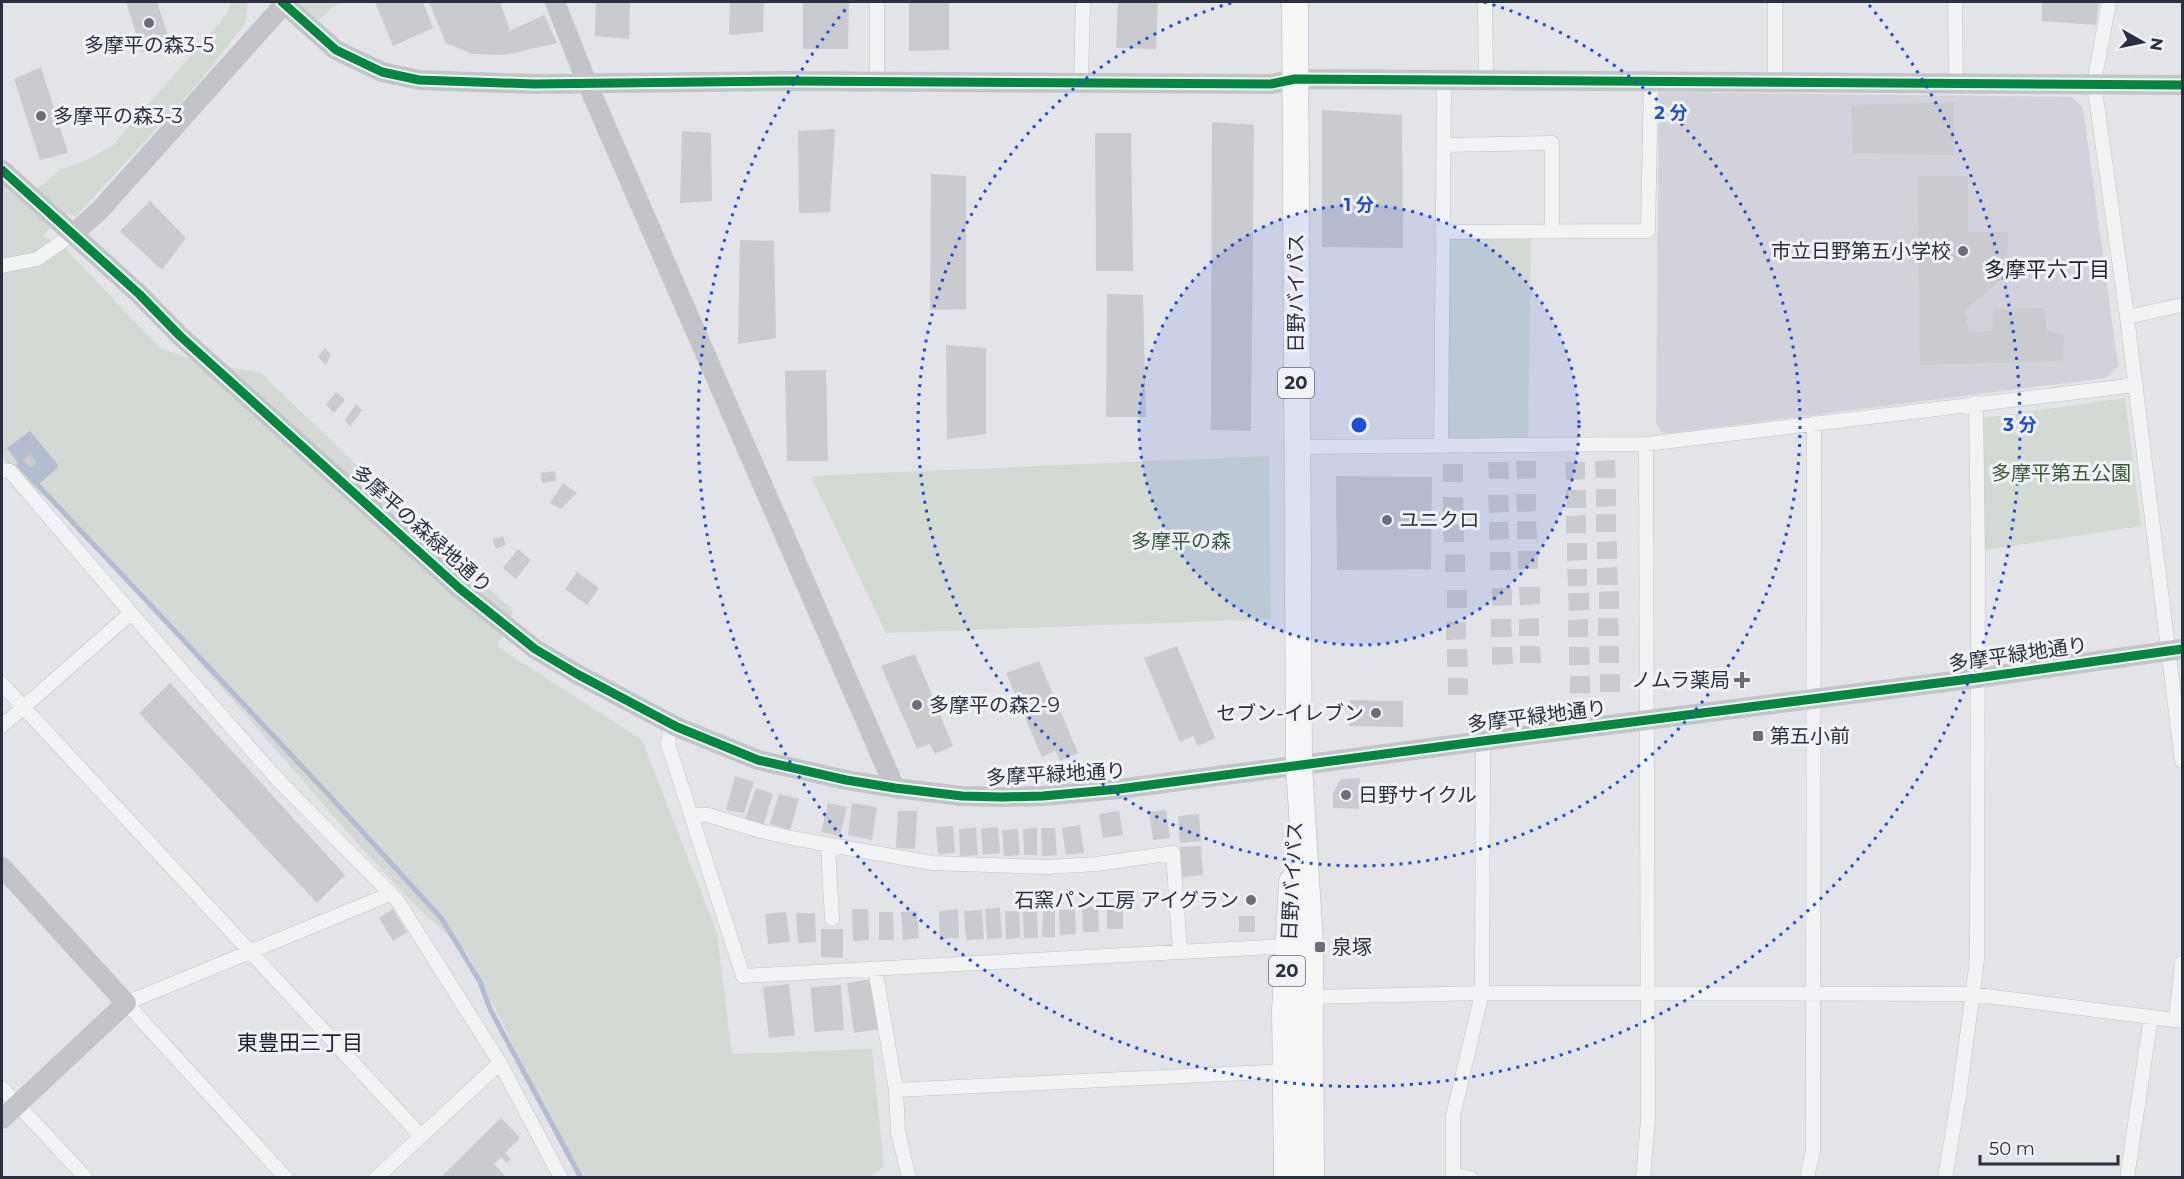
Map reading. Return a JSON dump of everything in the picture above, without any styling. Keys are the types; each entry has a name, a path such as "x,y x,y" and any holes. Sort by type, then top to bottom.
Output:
{"highway":[{"name":"日野バイパス","path":"1295,2 1299,765 1310,942 1311,1178"},
{"name":"日野バイパス","path":"1287,1178 1285,1010 1299,765"}],"street":[{"path":"2,266 37,259 73,234 100,210 284,2 336,51 382,72 418,80 471,83 877,81 1271,84 1294,79 2182,85"},
{"path":"555,2 587,83 895,788"},
{"path":"877,2 877,81"},
{"path":"1081,83 1083,2"},
{"path":"1485,2 1486,81"},
{"path":"1775,2 1775,82"},
{"path":"1955,2 1956,82"},
{"path":"2109,2 2094,83 2175,650 2182,761"},
{"path":"1441,446 1444,80"},
{"path":"1442,232 1648,231 1651,82"},
{"path":"1443,145 1552,143 1552,231"},
{"name":"多摩平の森緑地通り","path":"2,170 138,294 180,336 459,588 535,649 671,724 758,760 846,780 895,788"},
{"path":"2127,317 2182,305"},
{"path":"1296,447 1646,444 2136,385"},
{"path":"1945,1178 1960,1089 1977,960 1977,404"},
{"path":"1807,1178 1813,1150 1814,423"},
{"path":"1642,1178 1648,1119 1646,444"},
{"path":"2,470 10,471 278,780 397,900 500,1063 561,1178"},
{"path":"2,726 131,613"},
{"name":"多摩平緑地通り","path":"895,788 962,796 1043,796 1119,789 1977,678 2175,650"},
{"path":"2,684 421,1136"},
{"path":"671,724 668,744 743,976 1288,946"},
{"path":"1471,1178 1453,1177 1453,1116 1482,993 1483,741"},
{"path":"691,815 708,815 761,831 828,846 932,863 993,867 1047,867 1097,864 1173,853 1180,952"},
{"path":"828,846 832,919"},
{"path":"2,867 286,1178"},
{"path":"2,1119 126,1003 390,894"},
{"path":"1310,997 1482,993 1971,994 2179,1021 2182,963"},
{"path":"875,969 897,1090 898,1132 909,1178"},
{"path":"2127,1178 2151,1017"},
{"path":"376,1178 500,1063"},
{"path":"897,1090 1286,1071"},
{"path":"2,1088 86,1178"}],"shaded area":[{"path":"1659,92 2072,97 2083,108 2118,366 2106,378 1664,434 1656,424"}],"green space":[{"path":"231,2 248,2 245,24 194,88 76,216 55,211 54,223 43,236 65,248 160,348 193,360 261,373 450,555 514,611 497,646 642,740 717,933 732,1054 872,1049 884,1166 869,1178 579,1177 468,954 416,906 364,851 146,601 51,498 37,492 2,459 2,176 27,198 61,169 88,160 112,146 227,14"},
{"path":"297,2 339,2 315,23"},
{"path":"1531,231 1528,445 1441,446 1442,232"},
{"name":"多摩平第五公園","path":"2125,398 2141,526 1985,550 1978,419"},
{"name":"多摩平の森","path":"1269,456 1271,619 886,633 811,476"}],"water":[{"path":"30,431 59,466 36,487 7,448"}],"building":[{"name":"多摩平の森3-5","path":"126,2 157,2 171,44 142,52"},
{"path":"375,2 423,2 433,28 393,46"},
{"path":"429,2 500,2 510,31 544,15 557,43 505,55 472,54 446,43"},
{"path":"596,2 630,2 629,39 595,36"},
{"path":"730,2 764,2 763,32 729,35"},
{"path":"803,2 849,2 848,49 803,49"},
{"path":"909,2 949,2 949,50 909,51"},
{"path":"1118,2 1158,2 1156,49 1116,48"},
{"path":"2042,2 2099,2 2096,25 2042,21"},
{"name":"多摩平の森3-3","path":"41,67 68,153 40,160 14,79"},
{"path":"1954,102 1954,155 1853,153 1851,105"},
{"path":"1322,110 1402,115 1403,248 1322,247"},
{"path":"1212,122 1254,125 1251,431 1211,430"},
{"path":"835,129 830,212 799,213 798,131"},
{"path":"682,131 711,133 712,201 680,203"},
{"path":"1095,133 1131,133 1133,271 1096,271"},
{"path":"931,174 966,176 966,309 930,310"},
{"path":"1917,176 1968,176 1968,232 2008,232 2007,275 1965,311 1969,332 1992,331 1993,309 2044,308 2047,331 2064,334 2063,361 1920,365"},
{"path":"150,201 186,238 162,270 120,231"},
{"path":"740,240 774,241 776,338 738,344"},
{"path":"1107,294 1143,295 1146,417 1106,417"},
{"path":"946,345 986,348 986,434 947,439"},
{"path":"325,348 331,355 326,365 318,357"},
{"path":"826,370 828,461 787,461 785,371"},
{"path":"336,392 345,400 334,413 326,405"},
{"path":"356,404 362,410 350,427 345,420"},
{"path":"30,454 37,463 30,468 23,460"},
{"path":"1615,460 1616,478 1596,478 1595,461"},
{"path":"1516,461 1536,461 1536,478 1517,479"},
{"path":"1488,462 1508,462 1509,479 1489,479"},
{"path":"1565,462 1585,462 1585,479 1566,480"},
{"path":"1443,464 1463,464 1463,482 1443,482"},
{"path":"555,471 556,481 542,483 541,473"},
{"path":"1336,476 1432,477 1431,569 1337,570"},
{"path":"563,483 577,493 561,509 550,503"},
{"path":"1596,489 1616,489 1616,506 1596,507"},
{"path":"1566,490 1586,490 1586,508 1566,508"},
{"path":"1516,494 1536,494 1536,511 1517,512"},
{"path":"1488,495 1508,495 1509,512 1489,513"},
{"path":"1443,497 1463,497 1464,515 1443,515"},
{"path":"1596,514 1616,514 1616,532 1596,532"},
{"path":"1586,515 1586,533 1566,533 1566,516"},
{"path":"1517,521 1536,521 1537,539 1517,539"},
{"path":"1489,522 1508,522 1509,539 1489,540"},
{"path":"1464,524 1464,542 1444,542 1443,525"},
{"path":"503,536 506,545 496,549 492,540"},
{"path":"1617,541 1617,559 1597,559 1597,542"},
{"path":"1567,543 1587,543 1587,560 1567,561"},
{"path":"518,549 531,560 516,579 503,568"},
{"path":"1518,551 1538,551 1538,569 1518,569"},
{"path":"1490,552 1510,552 1511,570 1490,570"},
{"path":"1465,554 1465,572 1445,572 1445,555"},
{"path":"1617,567 1618,585 1597,585 1597,568"},
{"path":"1567,569 1587,569 1587,586 1568,586"},
{"path":"577,572 599,588 587,605 565,589"},
{"path":"1519,587 1540,587 1540,604 1520,605"},
{"path":"1492,588 1512,588 1512,605 1492,606"},
{"path":"1447,590 1467,590 1467,608 1447,608"},
{"path":"1619,591 1619,609 1599,609 1599,592"},
{"path":"1568,593 1589,593 1589,610 1569,611"},
{"path":"1539,618 1539,636 1519,636 1519,619"},
{"path":"1598,618 1618,618 1619,636 1598,636"},
{"path":"1491,619 1511,619 1512,637 1491,637"},
{"path":"1588,619 1588,637 1568,637 1568,620"},
{"path":"1446,622 1466,622 1466,639 1446,640"},
{"path":"1177,646 1215,738 1198,746 1193,736 1180,742 1144,658"},
{"path":"1520,646 1540,646 1541,663 1520,663"},
{"path":"1599,646 1619,646 1619,663 1599,663"},
{"path":"1492,647 1512,647 1513,664 1492,665"},
{"path":"1569,647 1589,647 1590,665 1569,665"},
{"path":"1447,649 1467,649 1468,667 1447,667"},
{"name":"多摩平の森2-9","path":"915,654 953,746 935,754 930,744 917,749 881,666"},
{"path":"1039,661 1078,753 1060,761 1055,751 1042,757 1006,673"},
{"path":"1600,674 1620,674 1620,692 1600,692"},
{"path":"1570,676 1590,676 1590,693 1570,693"},
{"path":"1448,678 1468,678 1468,695 1448,695"},
{"path":"170,683 345,875 317,903 139,713"},
{"name":"セブン-イレブン","path":"1349,700 1403,701 1403,727 1349,726"},
{"path":"735,776 754,782 744,813 726,810"},
{"path":"1360,778 1359,809 1333,808 1333,793 1341,779"},
{"path":"756,788 773,794 763,826 745,820"},
{"path":"779,794 799,799 790,830 770,824"},
{"path":"828,803 847,807 840,836 821,832"},
{"path":"852,803 877,807 872,840 848,835"},
{"path":"1166,810 1170,838 1153,840 1149,812"},
{"path":"898,811 917,811 915,849 896,848"},
{"path":"1119,811 1123,835 1103,838 1099,814"},
{"path":"1199,814 1201,841 1180,843 1178,816"},
{"path":"1080,825 1084,853 1066,855 1062,828"},
{"path":"953,826 955,853 938,854 936,827"},
{"path":"998,827 1000,853 983,855 981,829"},
{"path":"976,828 978,855 960,856 959,829"},
{"path":"1037,828 1037,855 1024,855 1023,829"},
{"path":"1041,828 1055,828 1057,855 1042,856"},
{"path":"1018,829 1020,855 1004,856 1002,830"},
{"path":"1201,846 1203,875 1182,877 1180,847"},
{"path":"1107,905 1123,905 1123,929 1107,929"},
{"path":"1082,907 1098,907 1099,932 1083,932"},
{"path":"1000,908 1002,938 987,939 985,909"},
{"path":"393,909 407,932 393,941 379,918"},
{"path":"852,909 868,909 869,940 853,941"},
{"path":"958,909 959,938 940,939 939,911"},
{"path":"1075,909 1076,934 1060,935 1059,910"},
{"path":"982,910 984,939 966,940 964,911"},
{"path":"1043,910 1055,910 1055,937 1042,937"},
{"path":"917,911 919,938 903,940 901,912"},
{"path":"1005,911 1019,911 1020,938 1006,939"},
{"path":"1037,911 1038,938 1024,938 1023,912"},
{"path":"786,912 790,942 768,944 765,914"},
{"path":"879,912 893,912 894,940 879,940"},
{"path":"796,913 815,913 816,942 798,943"},
{"path":"1239,916 1255,916 1255,932 1239,932"},
{"path":"821,929 843,929 843,958 821,957"},
{"path":"874,979 881,1029 854,1033 847,983"},
{"path":"789,984 795,1035 769,1038 763,987"},
{"path":"841,985 844,1030 814,1032 811,987"},
{"path":"501,1118 520,1138 505,1153 511,1159 507,1163 501,1157 494,1164 505,1176 503,1178 482,1178 480,1176 479,1178 440,1178"}],"waterway":[{"path":"19,465 442,919 480,982 491,1011 581,1178"}],"cycle path":[{"path":"282,2 336,50 382,72 419,80 534,84 789,81 1271,84 1295,79 2182,85"},
{"path":"2,170 139,294 180,336 459,588 535,649 677,727 758,760 846,780 962,796 1043,796 1119,789 1977,678 2182,649"}],"place":[{"name":"多摩平の森3-5","path":"149,23"},
{"name":"多摩平の森3-3","path":"41,116"},
{"name":"市立日野第五小学校","path":"1963,251"},
{"name":"ユニクロ","path":"1387,520"},
{"name":"ノムラ薬局","path":"1742,680"},
{"name":"多摩平の森2-9","path":"917,705"},
{"name":"セブン-イレブン","path":"1376,713"},
{"name":"第五小前","path":"1758,736"},
{"name":"日野サイクル","path":"1346,795"},
{"name":"石窯パン工房 アイグラン","path":"1251,900"},
{"name":"泉塚","path":"1320,947"}],"district":[{"name":"多摩平六丁目","path":"2047,270"},
{"name":"東豊田三丁目","path":"300,1043"}]}
